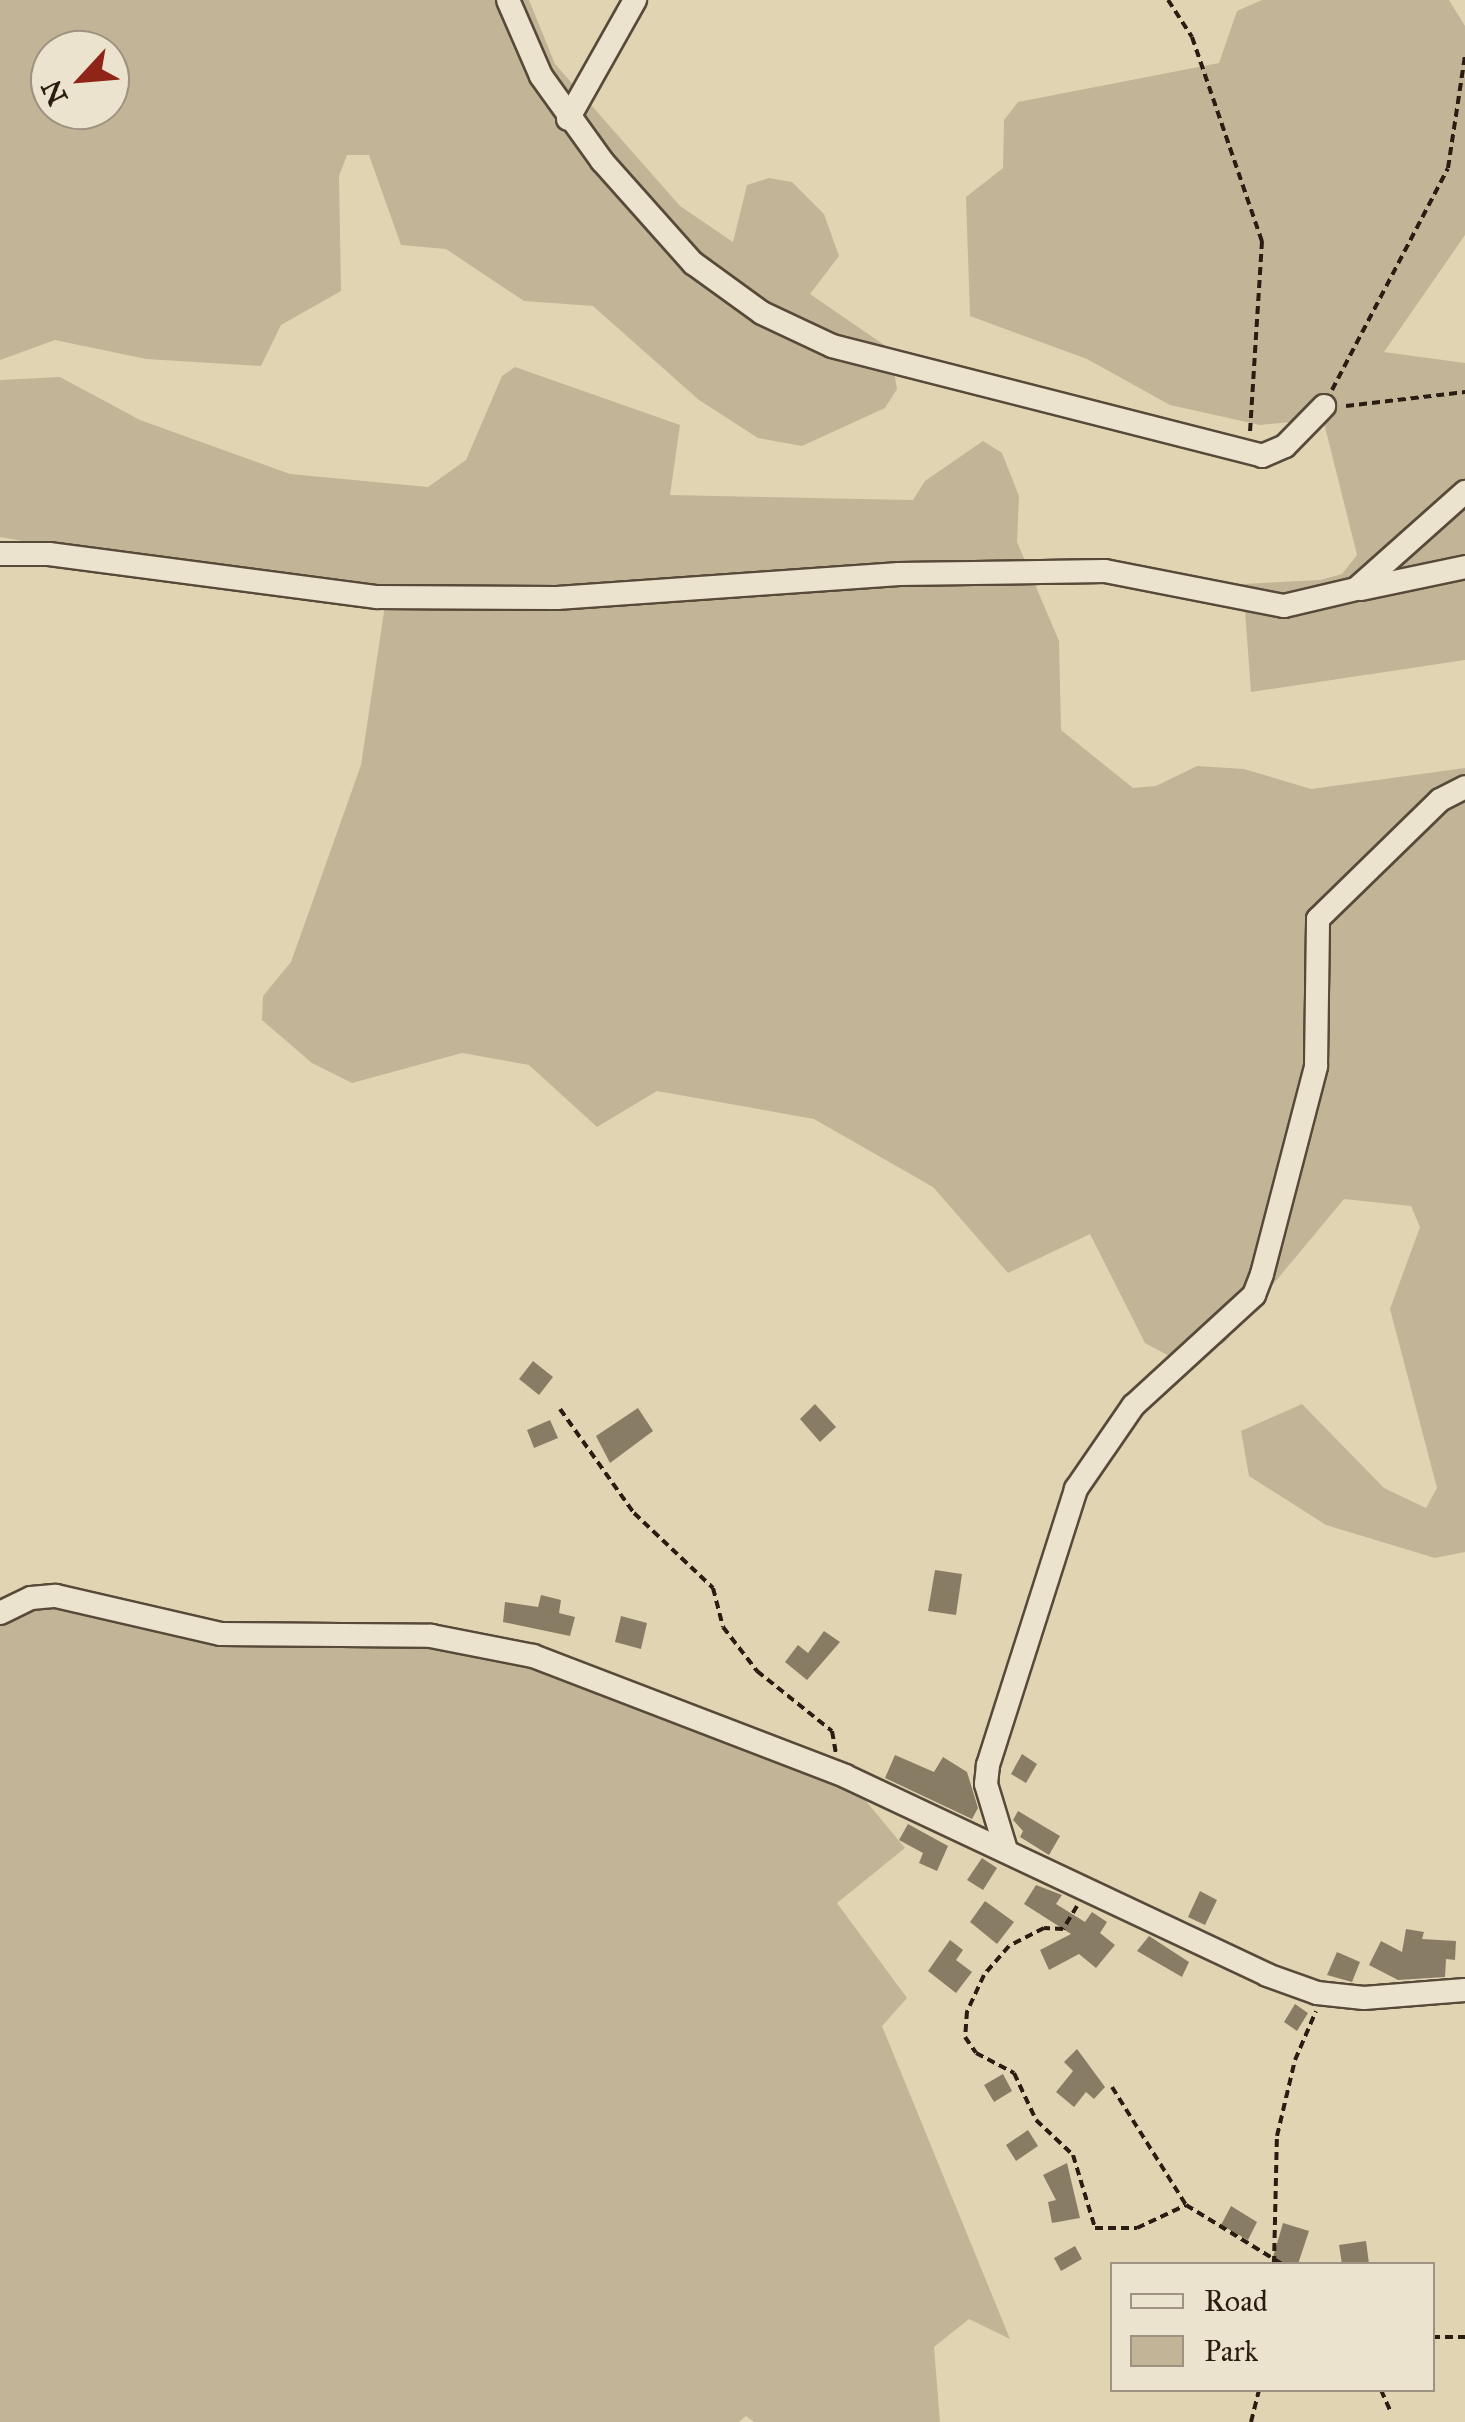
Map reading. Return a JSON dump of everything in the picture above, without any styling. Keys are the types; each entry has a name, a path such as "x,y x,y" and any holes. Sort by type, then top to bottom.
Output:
{"street":[{"path":"508,0 529,54 568,119 694,263 762,312 832,346 1248,452 1273,454 1324,406"},
{"path":"568,119 635,0"},
{"path":"1356,590 1465,492"},
{"path":"0,554 49,554 378,597 557,598 898,574 1104,571 1284,606 1465,567"},
{"path":"1006,1850 986,1784 988,1764 1076,1489 1132,1406 1254,1294 1262,1274 1316,1066 1318,919 1440,800 1465,787"},
{"path":"0,1613 31,1598 56,1596 220,1634 432,1636 516,1652 845,1776 1268,1976 1323,1993 1364,1998 1465,1990"}],"path":[{"path":"1168,0 1192,37 1262,241 1248,452"},
{"path":"1324,406 1448,168 1465,54"},
{"path":"1324,406 1465,392"},
{"path":"560,1409 634,1513 713,1588 723,1627 757,1671 832,1732 845,1776"},
{"path":"1087,1889 1063,1929 1044,1928 1009,1946 984,1975 966,2011 965,2037 976,2053 1014,2073 1036,2120 1073,2155 1095,2228 1138,2228 1186,2205"},
{"path":"1275,2262 1277,2136 1296,2060 1323,1993"},
{"path":"1112,2086 1186,2205 1275,2262"},
{"path":"1435,2337 1465,2337"},
{"path":"1251,2422 1258,2392"},
{"path":"1382,2392 1390,2410"}],"green space":[{"path":"0,0 529,0 555,64 680,206 733,242 747,185 769,178 792,182 824,214 839,256 810,294 890,349 897,389 885,408 802,446 758,438 699,400 593,306 524,301 446,249 401,245 369,155 347,155 339,176 341,291 281,325 261,366 146,359 55,340 0,360"},
{"path":"1262,0 1449,0 1465,26 1465,235 1384,352 1465,363 1465,660 1251,692 1243,584 1320,580 1342,574 1357,555 1323,419 1260,425 1170,405 1087,359 970,316 966,197 1003,168 1004,120 1018,102 1219,63 1237,11"},
{"path":"515,367 680,425 670,495 913,500 925,481 983,441 1002,453 1019,496 1017,542 1059,641 1061,730 1133,788 1156,786 1197,766 1244,769 1311,789 1465,768 1465,1552 1435,1558 1326,1525 1249,1476 1241,1431 1302,1404 1384,1488 1426,1508 1437,1488 1390,1309 1420,1227 1411,1206 1344,1199 1225,1342 1184,1364 1145,1343 1090,1234 1008,1273 933,1187 814,1119 657,1091 597,1127 529,1065 462,1053 352,1083 312,1063 262,1020 263,996 291,962 361,765 385,605 0,537 0,380 60,377 140,420 290,474 428,487 466,460 502,376"},
{"path":"31,1598 221,1634 431,1636 533,1656 845,1776 905,1848 837,1903 907,1998 882,2026 1010,2339 969,2319 934,2347 940,2422 754,2422 746,2416 739,2422 0,2422 0,1613"}],"building":[{"path":"533,1361 553,1377 539,1395 519,1379"},
{"path":"815,1404 836,1427 820,1442 800,1419"},
{"path":"638,1408 653,1431 610,1463 596,1436"},
{"path":"550,1420 558,1438 534,1448 527,1430"},
{"path":"935,1570 962,1574 956,1615 928,1611"},
{"path":"541,1595 561,1600 559,1613 575,1617 570,1636 503,1622 505,1602 538,1607"},
{"path":"621,1616 647,1623 641,1649 615,1642"},
{"path":"824,1631 840,1642 807,1680 785,1662 798,1645 808,1653"},
{"path":"1022,1754 1037,1764 1026,1783 1011,1774"},
{"path":"895,1755 934,1772 943,1757 967,1772 978,1808 972,1819 885,1778"},
{"path":"1018,1811 1060,1836 1049,1855 1020,1837 1023,1831 1013,1820"},
{"path":"908,1824 948,1846 937,1871 919,1863 923,1853 899,1840"},
{"path":"982,1858 997,1868 983,1890 967,1880"},
{"path":"1036,1885 1062,1895 1056,1904 1085,1922 1092,1912 1107,1922 1100,1933 1115,1945 1096,1968 1079,1954 1049,1970 1040,1950 1071,1934 1024,1904"},
{"path":"1200,1891 1217,1900 1205,1925 1188,1917"},
{"path":"985,1901 1014,1922 997,1944 970,1922"},
{"path":"1406,1929 1424,1932 1422,1939 1456,1941 1455,1960 1446,1959 1445,1977 1398,1980 1369,1965 1381,1941 1402,1952"},
{"path":"1149,1936 1189,1962 1182,1977 1137,1951"},
{"path":"950,1940 963,1950 956,1960 972,1972 956,1993 928,1971"},
{"path":"1337,1952 1360,1962 1352,1982 1327,1975"},
{"path":"1295,2004 1308,2013 1297,2031 1284,2022"},
{"path":"1077,2049 1105,2087 1094,2099 1086,2092 1074,2107 1056,2092 1073,2071 1064,2062"},
{"path":"1003,2074 1012,2091 994,2102 984,2085"},
{"path":"1028,2130 1038,2146 1016,2161 1006,2145"},
{"path":"1067,2163 1080,2218 1052,2223 1048,2202 1056,2200 1043,2175"},
{"path":"1231,2206 1257,2222 1248,2240 1221,2225"},
{"path":"1283,2223 1309,2231 1299,2262 1272,2262"},
{"path":"1366,2241 1369,2262 1342,2262 1339,2245"},
{"path":"1075,2246 1082,2259 1061,2271 1054,2258"}]}
